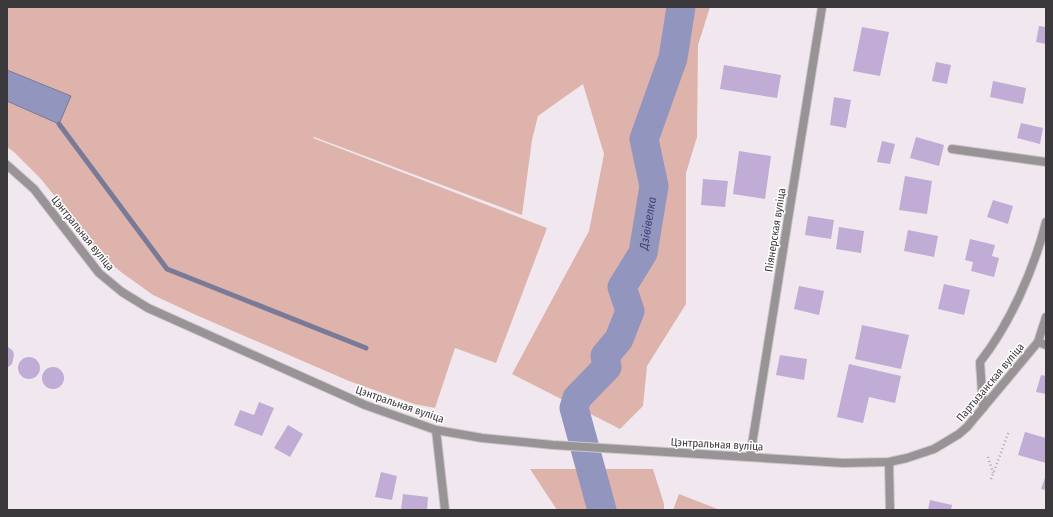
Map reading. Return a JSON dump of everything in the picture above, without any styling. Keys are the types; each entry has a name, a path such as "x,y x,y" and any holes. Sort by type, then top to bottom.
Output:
{"street":[{"name":"Піянерская вуліца","path":"750,457 822,7"},
{"path":"952,149 1046,162"},
{"name":"Цэнтральная вуліца","path":"7,165 34,189 99,273 122,292 148,308 365,406 436,430 482,438 553,446 843,463 889,462"},
{"path":"983,408 980,362 993,346 1024,287 1043,235 1046,222"},
{"name":"Партызанская вуліца","path":"889,462 934,449 950,440 967,427 1038,342 1046,316"},
{"path":"1038,342 1046,346"},
{"path":"436,430 445,510"},
{"path":"889,462 890,510"}],"path":[{"path":"991,479 1009,431"},
{"path":"988,457 993,474"}],"shaded area":[{"path":"7,7 710,7 698,45 697,137 686,173 686,304 647,366 643,406 620,429 512,374 589,231 604,154 583,84 538,116 532,140 522,215 314,137 313,138 547,228 496,363 455,348 435,408 414,404 349,381 196,315 153,295 102,256 41,179 7,147"},
{"path":"530,469 653,469 664,504 664,510 557,510"},
{"path":"679,494 720,510 673,510"}],"water":[{"path":"7,70 71,96 59,124 7,101"}],"building":[{"path":"1039,26 1046,27 1046,44 1036,42"},
{"path":"862,27 889,32 880,76 853,71"},
{"path":"936,62 951,65 947,84 932,81"},
{"path":"724,65 781,75 777,98 720,89"},
{"path":"993,81 1026,88 1023,104 990,97"},
{"path":"834,97 851,100 846,128 830,125"},
{"path":"1021,123 1043,128 1040,144 1017,138"},
{"path":"916,137 944,145 939,166 910,158"},
{"path":"882,141 895,144 890,164 877,162"},
{"path":"739,151 771,156 765,199 733,194"},
{"path":"905,176 932,181 927,214 899,210"},
{"path":"703,179 728,181 725,207 701,205"},
{"path":"993,200 1013,206 1008,224 987,217"},
{"path":"808,216 834,220 831,239 805,235"},
{"path":"839,227 864,231 861,253 836,249"},
{"path":"908,230 938,236 934,257 904,251"},
{"path":"970,239 995,245 992,256 999,258 994,277 971,271 973,262 965,260"},
{"path":"944,284 970,290 964,315 938,309"},
{"path":"799,286 824,291 819,315 794,309"},
{"path":"862,325 909,335 901,369 855,359"},
{"path":"7,346 13,351 14,355 12,364 7,368"},
{"path":"780,355 807,359 804,380 776,375"},
{"path":"29,357 37,360 40,368 37,376 29,379 21,376 18,368 21,360"},
{"path":"849,364 901,376 895,403 869,397 863,423 837,417"},
{"path":"53,367 61,370 64,378 61,386 53,389 45,386 42,378 45,370"},
{"path":"1041,375 1046,376 1046,394 1036,392"},
{"path":"259,402 274,408 262,436 234,425 240,410 254,415"},
{"path":"288,425 303,434 290,457 274,448"},
{"path":"1025,432 1046,438 1046,463 1018,455"},
{"path":"381,472 397,476 392,500 375,497"},
{"path":"1046,475 1046,490 1041,489"},
{"path":"403,494 428,497 427,510 401,510"},
{"path":"930,500 952,505 951,510 928,510"}],"waterway":[{"name":"Дзівівелка","path":"602,510 574,408 577,398 607,367 605,356 619,339 630,311 622,287 643,253 654,186 644,139 673,58 681,7"},
{"path":"59,124 167,269 366,348"}]}
